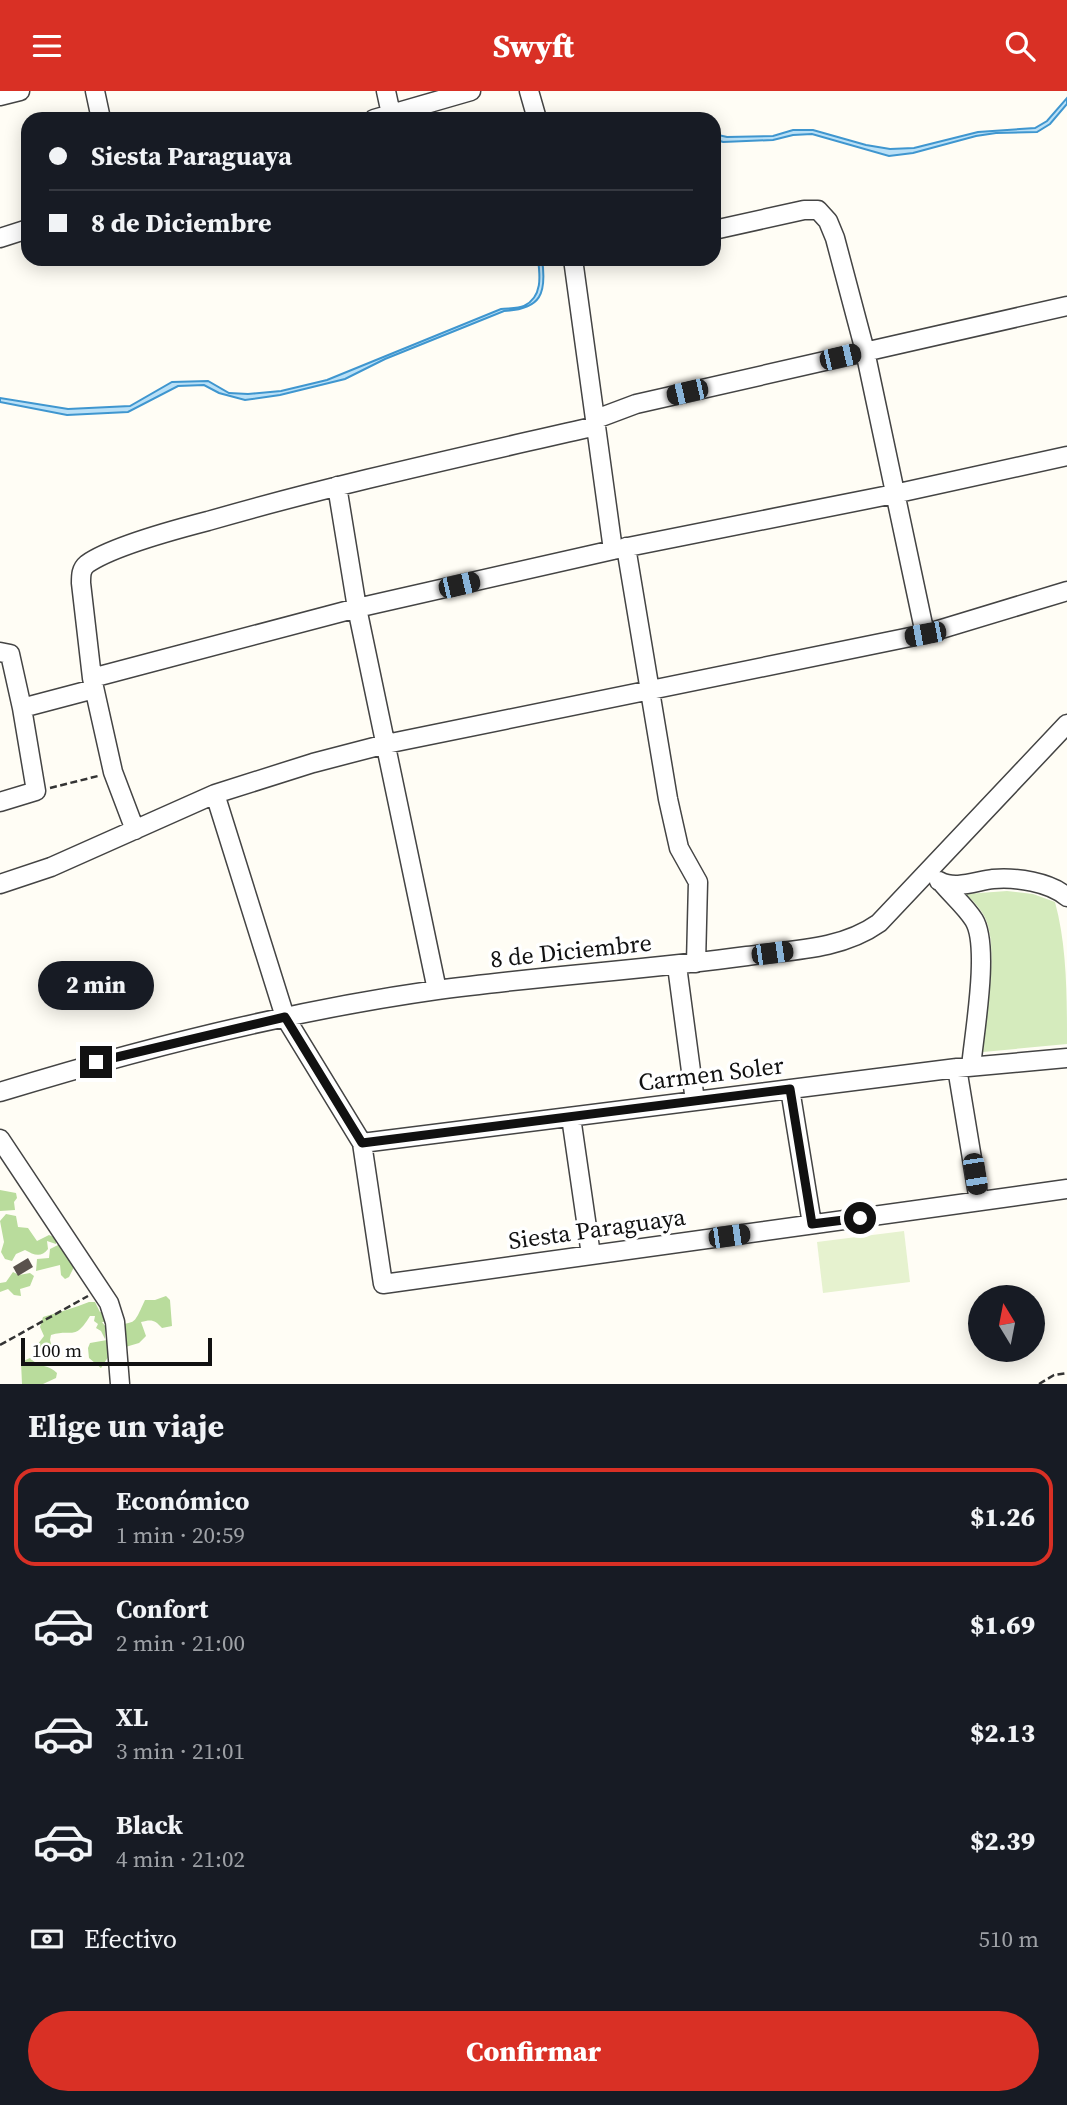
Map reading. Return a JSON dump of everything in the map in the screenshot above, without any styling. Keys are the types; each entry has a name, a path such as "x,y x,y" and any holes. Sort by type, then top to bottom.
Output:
{"street":[{"path":"0,96 20,91"},
{"path":"95,91 100,112"},
{"path":"383,112 386,91"},
{"path":"396,112 471,91"},
{"path":"529,91 535,112"},
{"path":"721,228 804,210 818,210 828,221 835,238 865,352 925,634"},
{"path":"0,238 21,231"},
{"path":"580,266 596,423 668,799 679,848 698,882 696,963"},
{"path":"135,830 113,772 93,683 81,583 81,573 86,565 110,553 186,527 337,486 596,423 636,404 1067,306"},
{"path":"22,708 93,683 357,608 620,548 894,494 1067,456"},
{"path":"337,486 357,608 437,990"},
{"path":"0,884 51,867 215,795 313,763 386,744 925,634 1067,591"},
{"path":"0,652 10,654 36,791 0,802"},
{"name":"8 de Diciembre","path":"0,1092 96,1062 285,1017 437,990 677,966 837,943 852,938 879,923 935,878 1067,724"},
{"path":"215,795 285,1017 362,1143"},
{"path":"935,878 954,885 1011,879 1052,888 1067,897"},
{"path":"935,878 974,920 980,939 981,966 964,1067 979,1201"},
{"path":"677,966 695,1101"},
{"name":"Carmen Soler","path":"362,1143 964,1067 1067,1058"},
{"path":"790,1089 812,1224"},
{"path":"571,1117 591,1255"},
{"path":"0,1139 109,1303 115,1322 120,1384"},
{"name":"Siesta Paraguaya","path":"362,1143 383,1284 1067,1189"}],"path":[{"path":"36,791 113,772"},
{"path":"0,1345 100,1290"},
{"path":"1039,1384 1054,1375 1067,1373"}],"green space":[{"path":"1007,891 1033,894 1055,902 1064,954 1067,1044 983,1052 990,985 990,933 982,913 966,894"},
{"path":"0,1190 16,1193 15,1210 0,1211"},
{"path":"6,1214 16,1216 18,1227 28,1228 37,1241 49,1235 56,1238 56,1244 47,1241 48,1249 40,1255 25,1250 16,1254 12,1261 5,1259 1,1252 4,1242 0,1221"},
{"path":"904,1231 910,1282 823,1293 817,1242"},
{"path":"60,1244 75,1265 69,1277 65,1279 61,1275 60,1265 36,1271 37,1259 49,1258 50,1249"},
{"path":"13,1272 19,1275 30,1273 34,1276 30,1286 20,1289 21,1296 14,1295 8,1289 0,1292 0,1283 6,1282"},
{"path":"166,1296 170,1300 172,1326 162,1328 153,1321 141,1322 146,1336 139,1343 112,1351 101,1368 89,1358 90,1343 107,1340 111,1329 135,1320 145,1300"},
{"path":"95,1302 100,1312 105,1312 106,1322 102,1322 105,1326 105,1339 96,1328 98,1324 94,1321 95,1316 90,1316 76,1332 51,1335 54,1355 41,1358 38,1344 44,1336 40,1327 43,1317"},
{"path":"30,1358 54,1370 57,1373 56,1378 43,1384 22,1384 21,1362"}],"water":[{"path":"1067,98 1067,104 1050,124 1037,132 976,136 913,153 889,156 812,134 773,140 721,141 721,136 773,136 793,130 813,130 866,145 890,149 914,148 978,132 1035,128 1047,121"},
{"path":"538,266 543,266 542,290 534,303 526,307 504,311 385,359 345,379 280,395 245,400 219,393 204,385 178,386 128,412 67,415 0,402 0,398 68,409 130,406 172,382 208,381 229,393 281,391 327,380 501,309 524,306 534,297 539,279"}],"building":[{"path":"28,1258 33,1267 18,1276 13,1267"}],"route":[{"path":"96,1062 285,1017 289,1028 362,1143 790,1089 812,1224 860,1218"}]}
